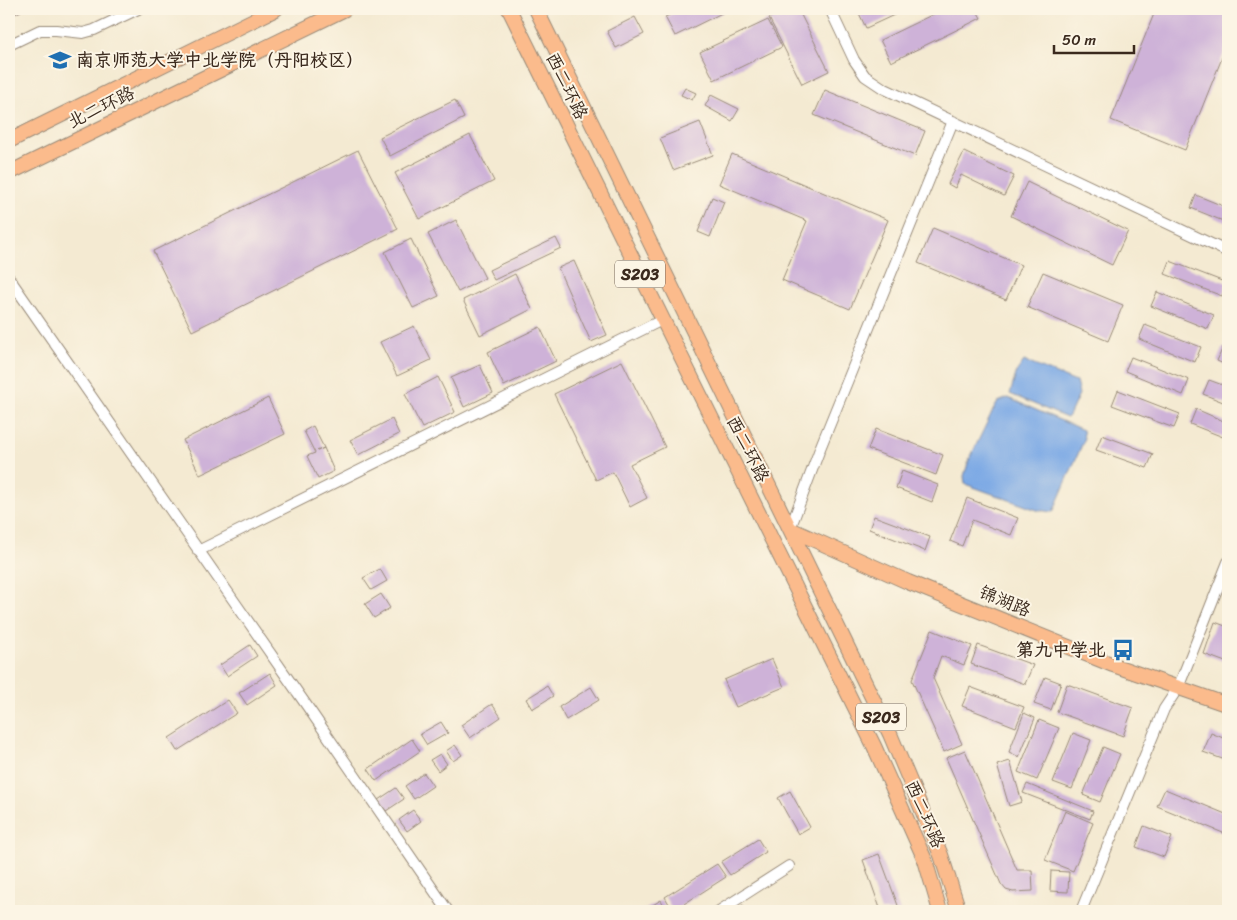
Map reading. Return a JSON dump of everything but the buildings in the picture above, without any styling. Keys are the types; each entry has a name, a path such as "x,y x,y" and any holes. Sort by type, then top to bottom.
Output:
{"main road":[{"name":"北二环路","path":"9,141 276,9"},
{"name":"北二环路","path":"9,173 345,9"},
{"name":"西二环路","path":"509,9 874,746 924,860 940,911"},
{"name":"西二环路","path":"536,9 890,734 941,854 959,911"},
{"path":"662,320 682,308"},
{"path":"772,538 790,529"},
{"name":"锦湖路","path":"790,529 908,582 1113,665 1228,705"}],"street":[{"path":"9,45 40,30 83,33 94,30 138,9"},
{"path":"830,9 854,60 865,76 883,88 1228,252"},
{"path":"790,529 821,446 953,120"},
{"path":"9,278 448,911"},
{"path":"198,551 662,320"},
{"path":"1081,911 1164,709 1178,688 1228,562"},
{"path":"719,911 789,866"}],"water":[{"path":"1024,361 1076,382 1079,394 1067,418 1010,394 1017,371"},
{"path":"1008,398 1083,430 1084,440 1053,512 1037,510 965,484 964,476 969,460 992,412 998,402"}],"place":[{"name":"南京师范大学中北学院（丹阳校区）","path":"60,60"},
{"name":"第九中学北","path":"1123,650"}]}
